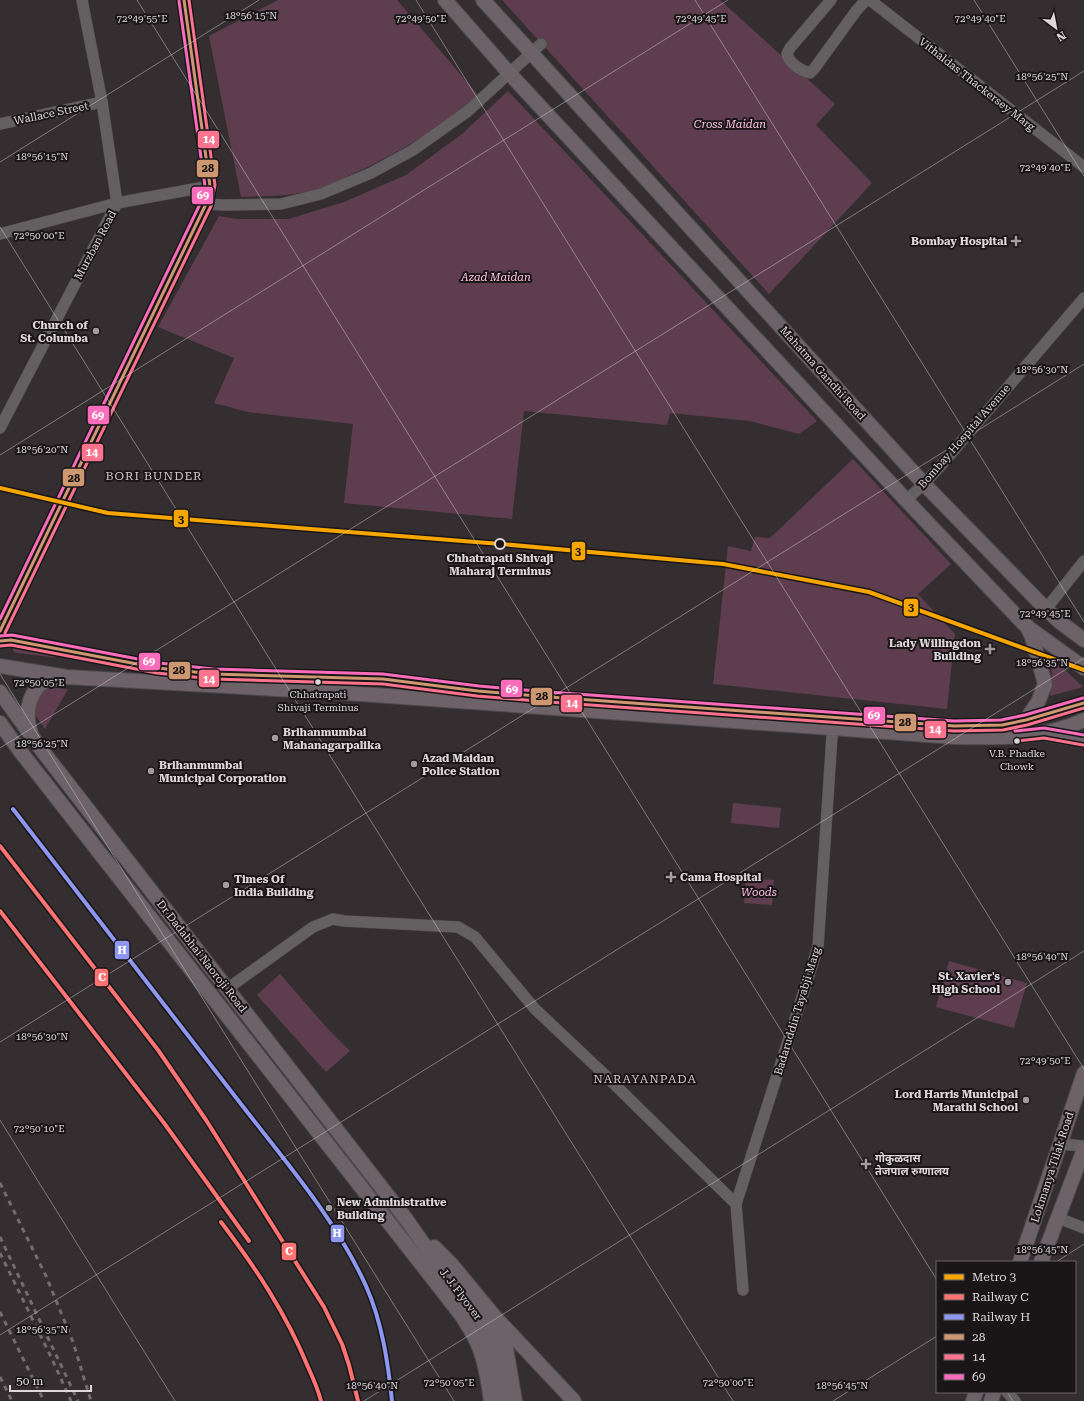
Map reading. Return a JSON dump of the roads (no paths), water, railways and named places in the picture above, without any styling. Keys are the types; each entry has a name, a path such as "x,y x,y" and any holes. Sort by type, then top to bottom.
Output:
{"main road":[{"path":"0,631 206,204 210,186 184,0"},
{"path":"445,0 509,73 906,500 1026,626 1084,668"},
{"name":"Mahatma Gandhi Road","path":"483,0 536,48 571,96 924,484 1046,609 1060,622 1084,640"},
{"path":"1026,626 1032,637 1044,684 1038,702 1026,720"},
{"path":"0,641 11,640 158,668 213,674 383,679 478,691 832,723 955,737 1003,738 1044,733 1076,724 1084,720"},
{"path":"0,666 66,677 832,723 954,726 1002,725 1026,720 1084,703"},
{"path":"34,741 28,719 28,706 32,695 42,684 66,677"},
{"path":"381,696 383,679"},
{"name":"Dr Dadabhai Naoroji Road","path":"0,692 34,741 406,1219"},
{"name":"Dr Dadabhai Naoroji Road","path":"0,724 20,752 462,1316 476,1338 484,1364 490,1401"},
{"path":"1044,733 1084,740"},
{"name":"Lokmanya Tilak Road","path":"1020,1261 1084,1072"},
{"name":"Lokmanya Tilak Road","path":"1041,1261 1084,1148"},
{"path":"406,1219 452,1264 495,1317 574,1401"},
{"name":"J. J. Flyover","path":"406,1219 425,1248 467,1299 485,1328 492,1344 496,1361 502,1401"},
{"path":"495,1317 504,1342 515,1401"}],"street":[{"name":"Murzban Road","path":"0,428 117,203 102,102 82,0"},
{"path":"831,0 790,48 787,54 790,60 806,72 810,73 814,69 856,11 872,1"},
{"name":"Vithaldas Thackersey Marg","path":"872,1 1084,167"},
{"path":"206,204 281,204 321,194 371,173 413,150 468,111 536,48"},
{"name":"Wallace Street","path":"0,124 102,102"},
{"path":"0,234 117,203 210,186"},
{"name":"Bombay Hospital Avenue","path":"906,500 924,484 1084,298"},
{"path":"1046,609 1084,561"},
{"name":"Badaruddin Tayabji Marg","path":"736,1204 818,947 832,723"},
{"path":"227,989 313,927 333,919 344,921 458,927 475,937 535,1009 604,1074 736,1204 743,1290"},
{"path":"1060,1144 1084,1148"},
{"path":"1058,1218 1084,1228"},
{"path":"1008,1393 1015,1401"}],"railway":[{"path":"0,1183 46,1276 73,1342 91,1401"},
{"path":"0,1237 78,1401"},
{"path":"0,1253 71,1401"},
{"path":"0,1312 44,1401"},
{"path":"0,1377 12,1401"}],"metro line":[{"name":"3","path":"0,488 108,513 501,544 723,564 869,592 1084,670"}],"rail line":[{"name":"H","path":"13,809 306,1187 339,1235 372,1300 386,1357 392,1401"},
{"name":"C","path":"0,846 158,1050 206,1120 324,1307 342,1344 358,1401"},
{"name":"C","path":"0,911 164,1123 249,1241"},
{"name":"C","path":"221,1222 258,1273 280,1309 299,1347 321,1401"}],"place":[{"name":"Bombay Hospital","path":"1016,241"},
{"name":"Church of St. Columba","path":"96,331"},
{"name":"Chhatrapati Shivaji Maharaj Terminus","path":"500,544"},
{"name":"Lady Willingdon Building","path":"990,649"},
{"name":"Chhatrapati Shivaji Terminus","path":"318,682"},
{"name":"Brihanmumbai Mahanagarpalika","path":"275,738"},
{"name":"V.B. Phadke Chowk","path":"1017,741"},
{"name":"Azad Maidan Police Station","path":"414,764"},
{"name":"Brihanmumbai Municipal Corporation","path":"151,771"},
{"name":"Cama Hospital","path":"671,877"},
{"name":"Times Of India Building","path":"226,885"},
{"name":"St. Xavier's High School","path":"1008,982"},
{"name":"Lord Harris Municipal Marathi School","path":"1026,1100"},
{"name":"गोकुळदास तेजपाल रुग्णालय","path":"866,1164"},
{"name":"New Administrative Building","path":"329,1208"}],"district":[{"name":"BORI BUNDER","path":"154,476"},
{"name":"NARAYANPADA","path":"645,1079"}],"park label":[{"name":"Cross Maidan","path":"730,124"},
{"name":"Azad Maidan","path":"496,277"},
{"name":"Woods","path":"759,892"}]}
